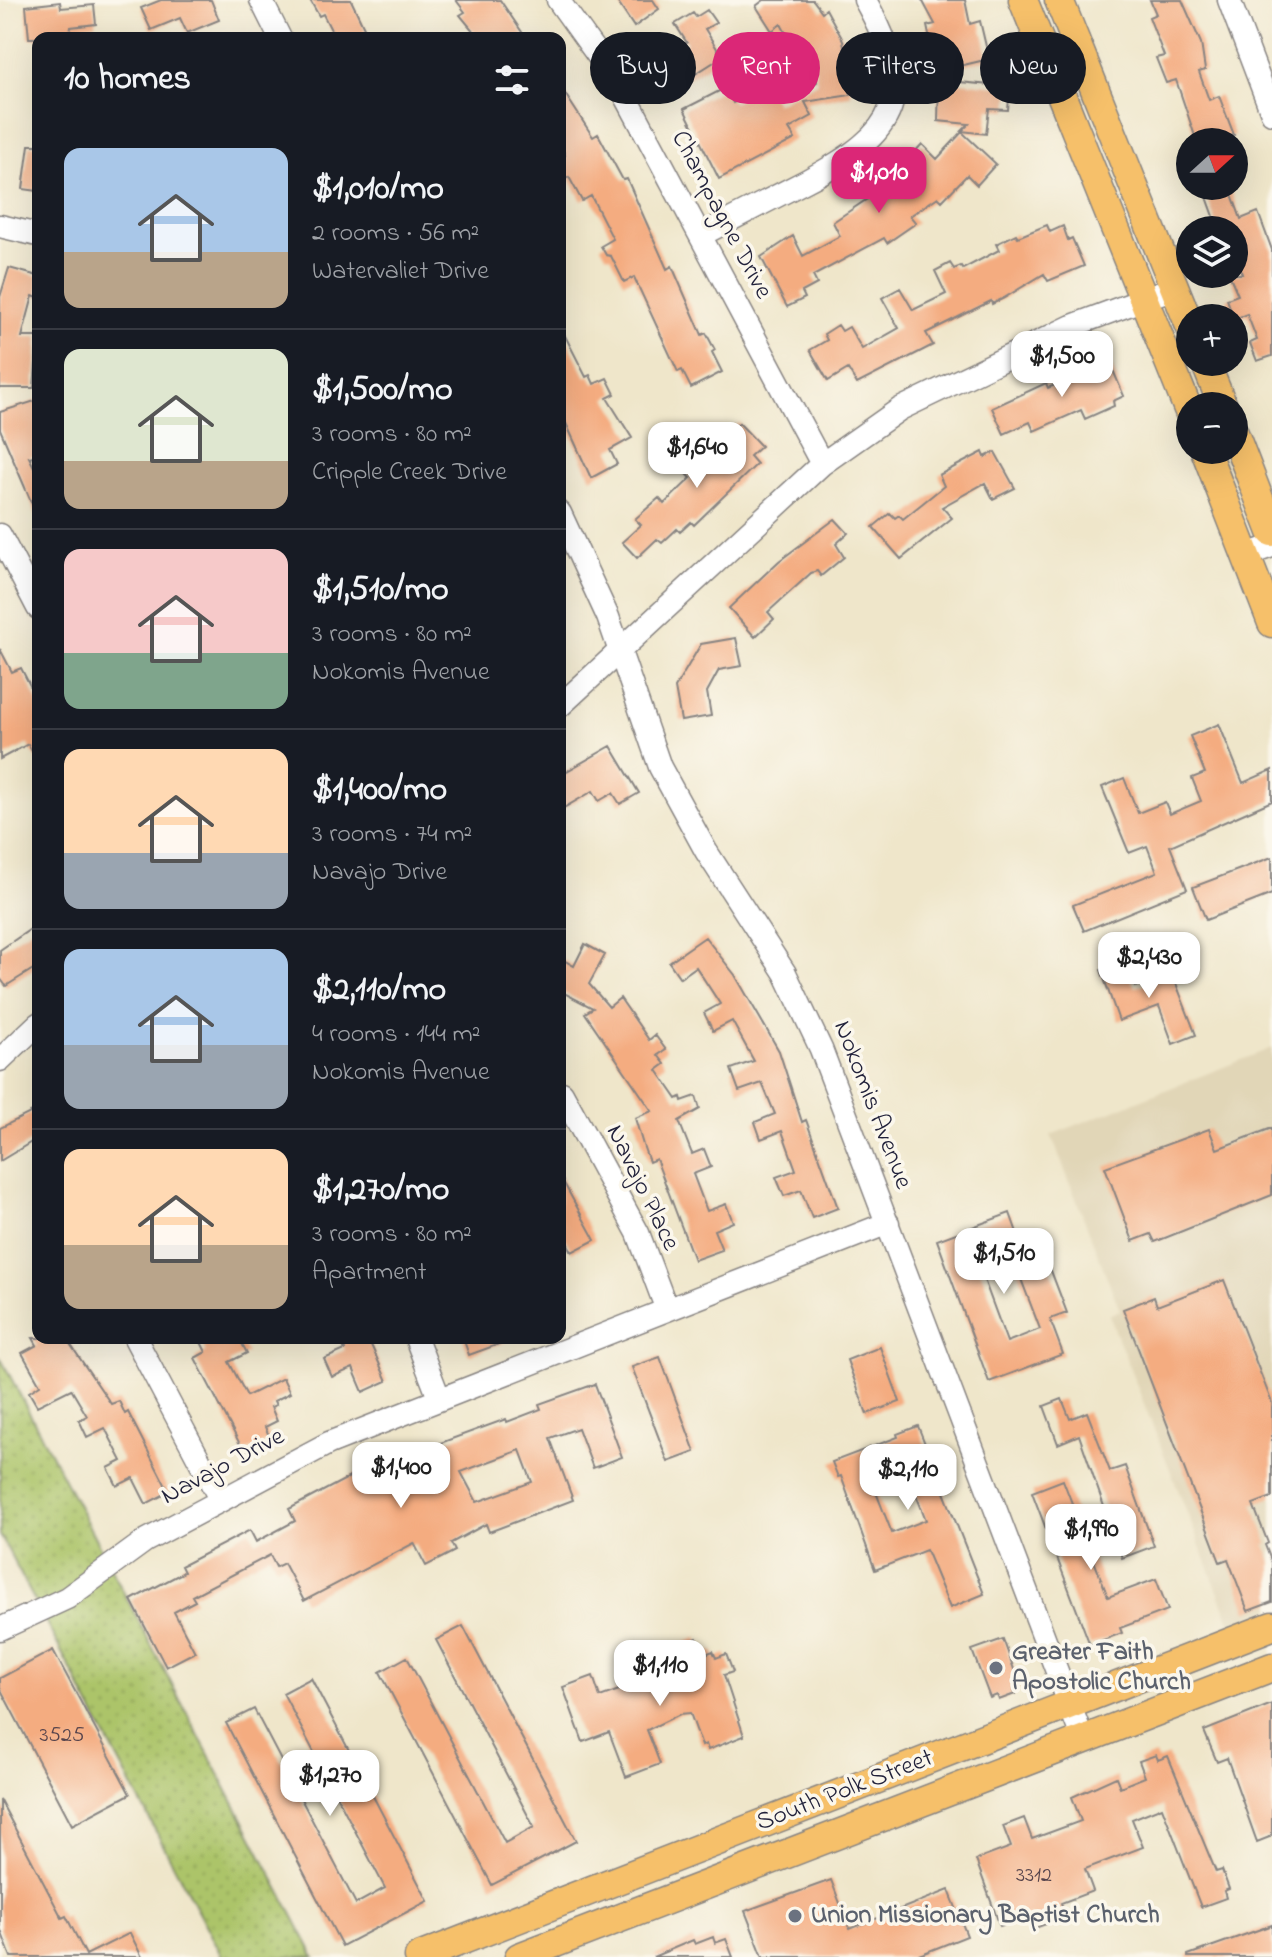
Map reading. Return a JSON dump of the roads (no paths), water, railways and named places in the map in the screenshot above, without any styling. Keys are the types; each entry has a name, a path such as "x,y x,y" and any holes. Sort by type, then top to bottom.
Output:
{"main road":[{"path":"1023,0 1181,392"},
{"path":"1059,0 1181,304"},
{"path":"1212,464 1259,551 1272,623"},
{"path":"1246,464 1272,532"},
{"name":"South Polk Street","path":"419,1957 1272,1626"},
{"name":"South Polk Street","path":"519,1957 1272,1667"},
{"path":"760,1824 774,1858"}],"street":[{"path":"261,0 277,32"},
{"name":"Champagne Drive","path":"558,0 622,89 822,464"},
{"path":"701,235 849,158 873,140 894,96 894,70 887,42 865,0"},
{"path":"1229,0 1272,113"},
{"path":"0,226 32,234"},
{"path":"566,701 822,464 900,409 1072,326 1174,288"},
{"name":"Nokomis Avenue","path":"566,525 591,576 660,767 684,814 803,1007 1083,1740"},
{"path":"0,535 32,596"},
{"path":"0,1060 32,1030"},
{"name":"Navajo Place","path":"566,1100 638,1233 667,1310"},
{"name":"Navajo Drive","path":"0,1629 67,1598 145,1541 329,1443 888,1223"},
{"path":"138,1344 220,1499"},
{"path":"418,1344 439,1398"}],"place":[{"name":"Greater Faith Apostolic Church","path":"996,1668"},
{"name":"Union Missionary Baptist Church","path":"795,1916"}]}
